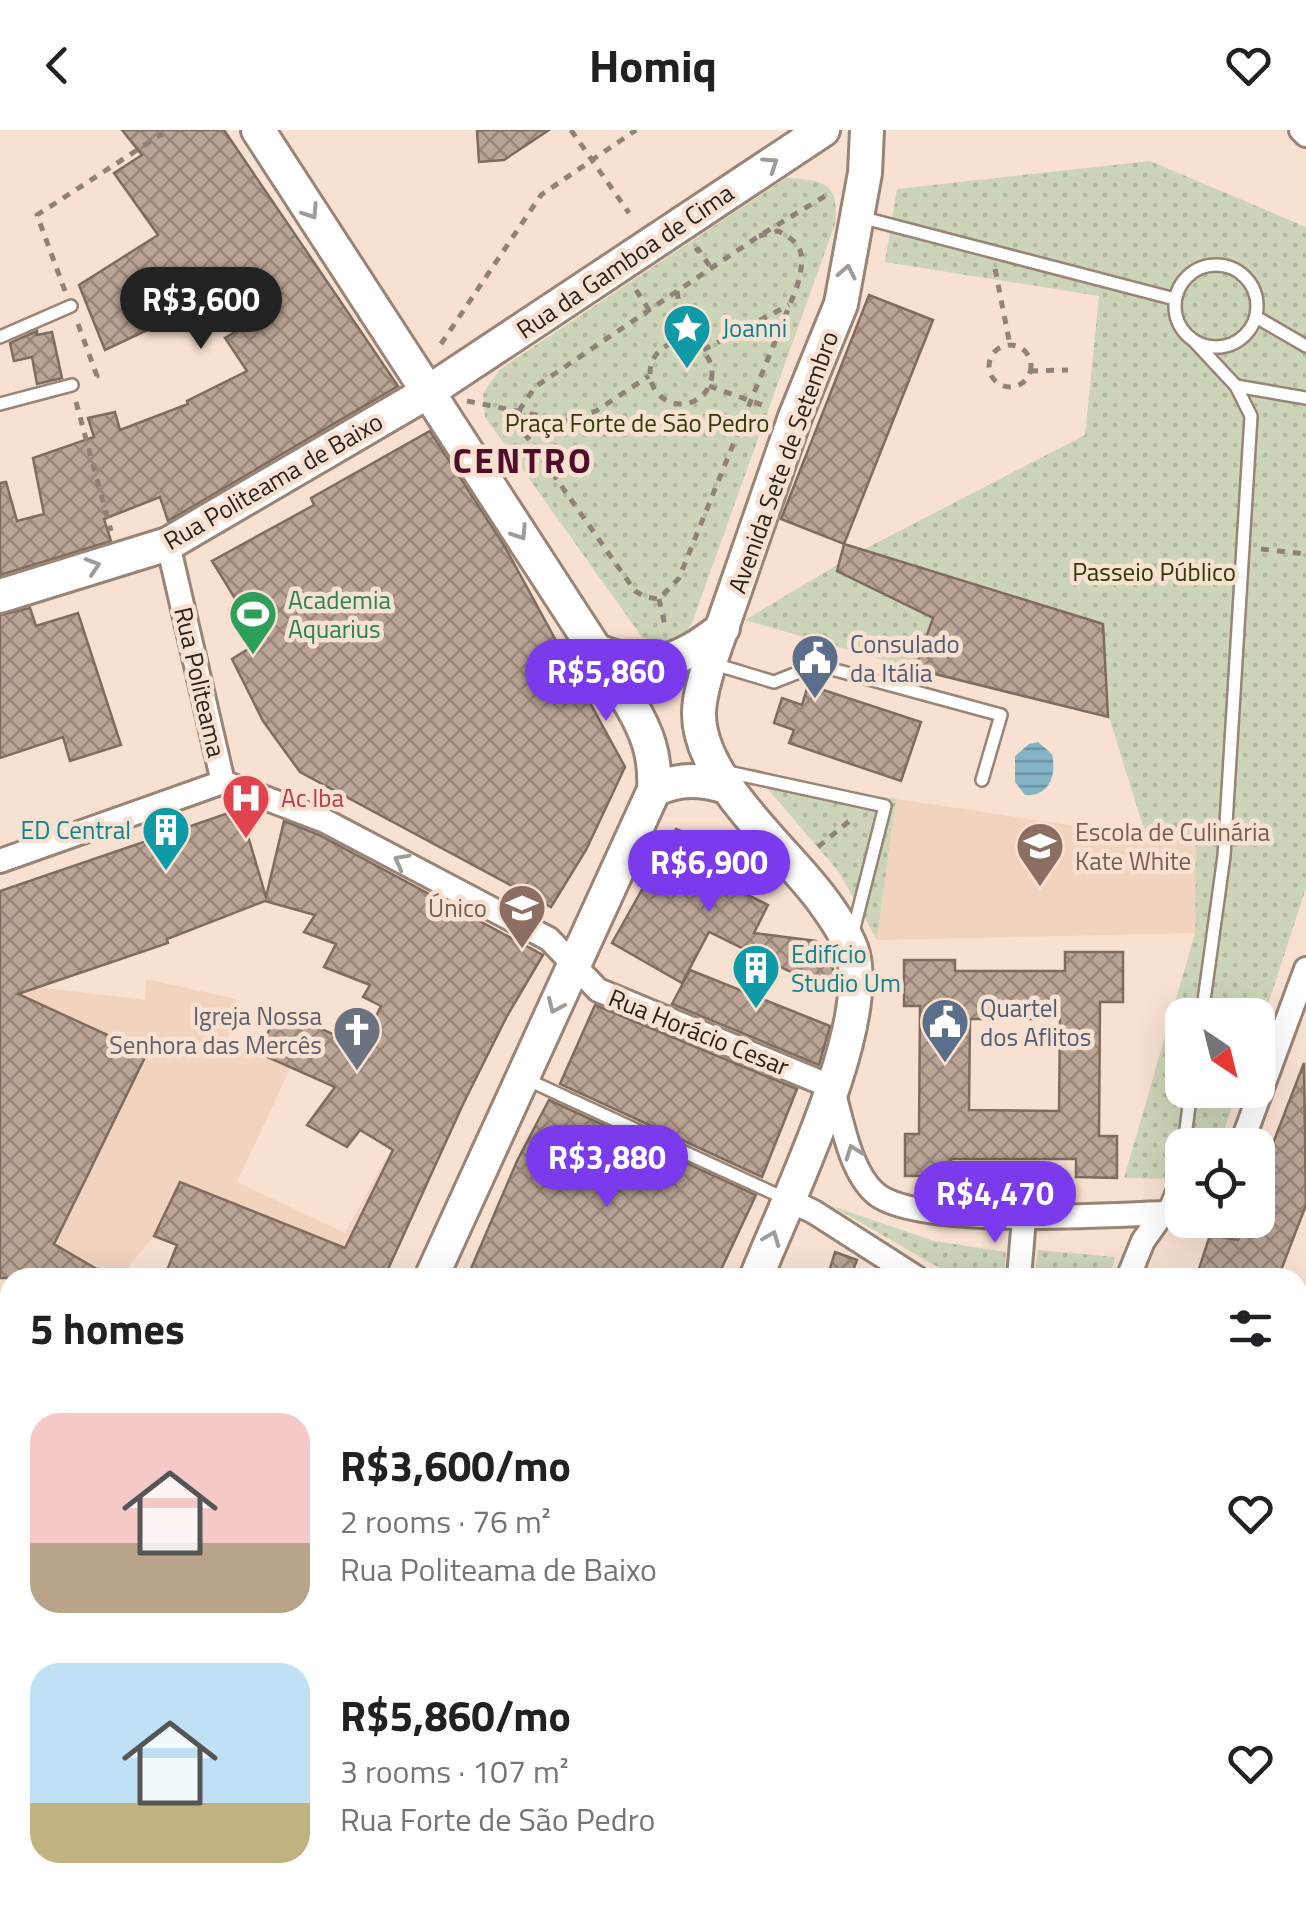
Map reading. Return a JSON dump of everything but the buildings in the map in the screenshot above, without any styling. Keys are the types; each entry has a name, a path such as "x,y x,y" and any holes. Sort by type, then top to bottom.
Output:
{"main road":[{"path":"258,130 597,650 646,731 656,768 654,790 436,1268"},
{"name":"Rua da Gamboa de Cima","path":"428,392 823,130"},
{"name":"Avenida Sete de Setembro","path":"849,946 836,919 811,885 723,779 703,738 699,717 710,662 795,417 841,304 866,150"},
{"name":"Rua Politeama de Baixo","path":"0,596 168,544 428,392"},
{"path":"597,650 624,661 672,661 723,628"},
{"path":"654,790 674,781 723,779"},
{"path":"760,1268 848,1038 856,993 849,946"}],"street":[{"name":"Rua Politeama","path":"168,544 223,782 325,821 549,938 574,964"},
{"path":"0,860 223,782"},
{"name":"Rua Horácio Cesar","path":"574,964 598,990 832,1087"},
{"path":"1247,1128 1306,970"},
{"path":"832,1087 854,1157 876,1194 897,1204 1024,1218 1165,1212"},
{"path":"787,1199 901,1268"},
{"path":"1020,1268 1024,1218"},
{"path":"1132,1268 1143,1241 1165,1220"}],"lane":[{"path":"858,216 1176,299"},
{"path":"1195,342 1220,347 1232,344 1251,328 1258,303 1248,278 1225,265 1199,268 1180,287 1176,299 1179,324 1195,342 1236,386 1251,416 1224,856 1204,998"},
{"path":"0,338 71,306"},
{"path":"1256,317 1306,346"},
{"path":"0,404 72,385"},
{"path":"1236,386 1306,398"},
{"path":"710,662 774,682 817,665 1001,715 982,780"},
{"path":"723,779 889,807 849,946"},
{"path":"522,1078 787,1199"}],"path":[{"path":"118,558 72,385 97,376 37,214 168,130"},
{"path":"572,130 629,213"},
{"path":"441,344 541,194 636,130"},
{"path":"518,412 535,387 758,236 866,150"},
{"path":"518,412 525,434 635,591 659,599 679,578 802,267 802,252 793,238 778,231 758,236"},
{"path":"698,249 711,268"},
{"path":"991,252 1010,345"},
{"path":"636,290 649,310"},
{"path":"678,291 684,341"},
{"path":"703,350 790,304"},
{"path":"684,341 703,350 712,367 709,386 695,401 675,404 658,394 649,376 655,354 673,342 684,341"},
{"path":"1010,345 1027,353 1030,371 1022,383 1002,386 991,376 989,362 1003,346 1010,345"},
{"path":"1030,371 1068,370"},
{"path":"518,412 566,421 582,418 649,376"},
{"path":"709,386 795,417"},
{"path":"1243,548 1306,554"},
{"path":"818,848 871,803"}],"shaded area":[{"name":"Escola de Culinária Kate White","path":"896,799 1196,844 1195,933 877,940"},
{"path":"146,979 236,999 226,1049 253,1050 291,1067 237,1182 345,1233 409,1117 448,1137 388,1268 234,1268 154,1236 127,1268 96,1268 0,1213 0,1000 38,987 145,1000"}],"green space":[{"name":"Passeio Público","path":"1150,161 1306,227 1306,888 1270,998 1176,998 1195,933 1196,844 1147,839 1109,717 915,669 745,620 859,552 1085,435 1099,296 885,262 897,189"},
{"name":"Praça Forte de São Pedro","path":"786,178 826,186 835,199 835,224 692,623 676,638 649,640 642,637 485,417 483,394 499,370"},
{"path":"749,767 813,785 896,799 877,940 839,872"},
{"name":"Passeio Público","path":"1165,1037 1165,1108 1232,1108 1225,1128 1165,1128 1165,1179 1124,1178"},
{"path":"832,1206 934,1241 1006,1252 1005,1268 939,1268"},
{"path":"1038,1250 1115,1257 1112,1268 1036,1268"}],"water":[{"path":"1038,742 1052,754 1052,777 1040,792 1025,795 1015,782 1015,756"}],"place":[{"name":"Joanni","path":"687,370"},
{"name":"Academia Aquarius","path":"253,656"},
{"name":"Consulado da Itália","path":"815,700"},
{"name":"Ac Iba","path":"246,840"},
{"name":"ED Central","path":"166,872"},
{"name":"Escola de Culinária Kate White","path":"1040,888"},
{"name":"Único","path":"522,950"},
{"name":"Edifício Studio Um","path":"756,1010"},
{"name":"Quartel dos Aflitos","path":"945,1064"},
{"name":"Igreja Nossa Senhora das Mercês","path":"357,1072"}],"district":[{"name":"CENTRO","path":"523,461"}]}
